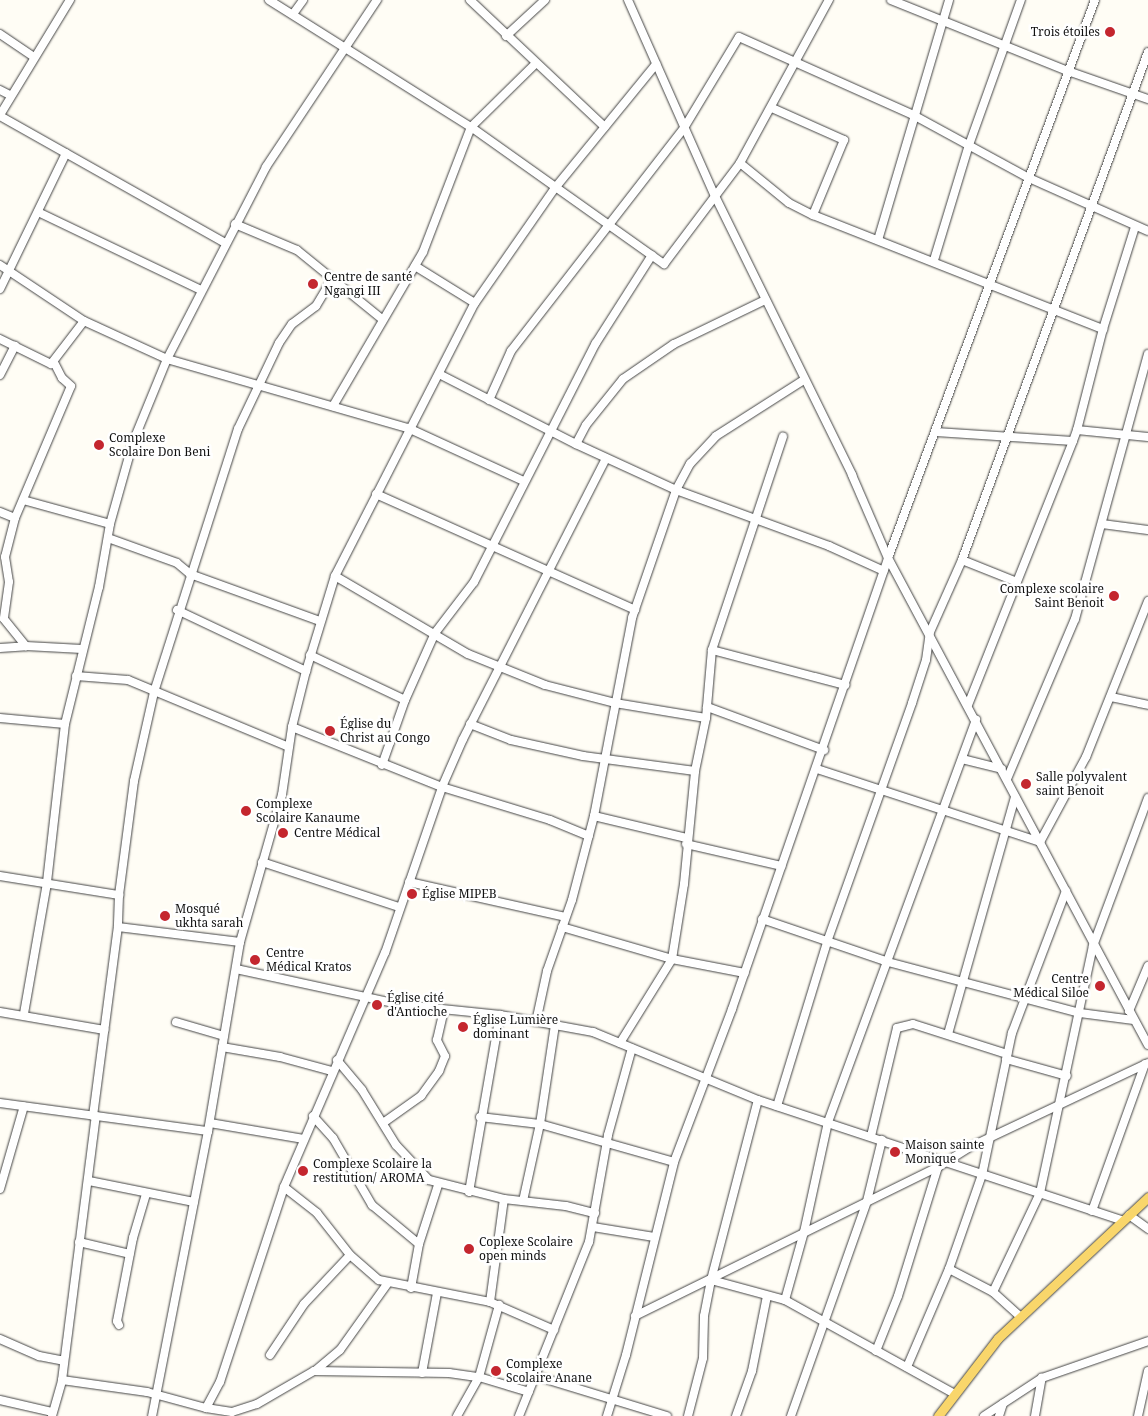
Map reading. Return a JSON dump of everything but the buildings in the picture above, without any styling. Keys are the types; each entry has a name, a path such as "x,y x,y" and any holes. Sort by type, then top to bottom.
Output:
{"main road":[{"path":"938,1416 982,1355 1148,1197"}],"street":[{"path":"70,0 10,95 0,115 225,243"},
{"path":"269,0 345,46 471,127 661,263 666,262 740,163 797,64 829,0"},
{"path":"293,14 303,0"},
{"path":"24,1014 47,883 65,724 110,524 132,442 166,359 235,224 271,160 377,0"},
{"path":"470,0 535,64 605,127"},
{"path":"506,36 545,0"},
{"path":"628,0 715,196 852,475 888,558 930,632 1002,769 1014,797 1148,1045"},
{"path":"891,0 903,2 942,20 1068,71 1148,99"},
{"path":"878,240 913,115 949,0"},
{"path":"934,260 969,145 1021,0"},
{"path":"606,1416 614,1399 674,1162 703,1079 745,973 762,919 824,750 888,558 1095,0"},
{"path":"0,34 34,58"},
{"path":"489,400 511,351 684,128 739,38 913,115 1029,178 1135,227 1148,231"},
{"path":"777,1106 827,942 926,660 930,632 962,560 1054,310 1090,206 1148,52"},
{"path":"333,406 382,319 415,266 471,127 535,64"},
{"path":"152,1416 210,1122 240,942 282,795 292,727 310,655 335,576 408,428 439,374 475,303 555,188 656,64"},
{"path":"0,90 10,95"},
{"path":"772,108 844,140 813,215"},
{"path":"0,289 66,154"},
{"path":"740,163 789,203 813,215 934,260 1103,329"},
{"path":"38,212 200,290"},
{"path":"235,224 297,250 382,319"},
{"path":"968,705 1077,430 1103,329 1135,227"},
{"path":"382,764 405,700 435,633 474,582 549,431 596,343 652,255"},
{"path":"0,265 84,321 166,359 408,428 524,481"},
{"path":"415,266 475,303"},
{"path":"0,1400 52,1414 62,1380 79,1242 90,1181 104,1030 118,927 134,781 154,692 177,610 208,527 238,429 258,386 289,327 316,306 332,279"},
{"path":"576,444 586,425 623,379 674,344 766,300"},
{"path":"0,338 47,363 54,362 84,321"},
{"path":"0,375 15,346"},
{"path":"1007,779 1075,619 1102,524 1124,434 1148,354"},
{"path":"26,646 4,619 9,582 4,557 32,470 49,442 71,386 62,378 54,362"},
{"path":"439,374 549,431 676,490 830,546 884,572"},
{"path":"536,1022 547,971 562,927 594,816 635,610 676,490 690,464 716,436 804,380"},
{"path":"1077,430 1148,437"},
{"path":"936,432 1073,441"},
{"path":"620,1043 672,959 684,884 686,841 695,771 706,718 712,650 783,437"},
{"path":"206,1408 220,1382 284,1187 312,1116 365,997 409,882 442,786 470,724 606,458"},
{"path":"376,494 492,544 635,610"},
{"path":"23,500 110,524"},
{"path":"0,512 15,518"},
{"path":"1102,524 1148,530"},
{"path":"108,538 177,563 190,574 320,621"},
{"path":"962,560 1018,582"},
{"path":"335,576 468,654 545,685 615,704 706,718"},
{"path":"1040,842 1086,757 1148,601"},
{"path":"177,610 306,671"},
{"path":"0,648 26,646 82,649"},
{"path":"712,650 845,686"},
{"path":"310,655 405,700"},
{"path":"76,676 128,680 289,747"},
{"path":"1111,697 1148,705"},
{"path":"706,707 824,750"},
{"path":"0,718 65,724"},
{"path":"785,1300 804,1232 828,1122 976,719"},
{"path":"470,724 511,740 604,759 695,771"},
{"path":"292,727 382,764 442,786 550,820 589,836"},
{"path":"962,759 1002,769"},
{"path":"817,769 881,792 1040,842"},
{"path":"948,1034 1014,797"},
{"path":"993,1292 1040,1193 1067,1076 1093,946 1148,798"},
{"path":"594,816 781,866"},
{"path":"262,862 399,907"},
{"path":"0,876 120,895"},
{"path":"409,882 565,917"},
{"path":"906,1367 949,1270 982,1175 1006,1056 1025,997 1066,891"},
{"path":"762,919 888,962 1080,1013 1134,1020"},
{"path":"118,927 240,942"},
{"path":"562,927 672,959 745,973"},
{"path":"1129,1011 1148,966"},
{"path":"236,969 365,997 444,1010 500,1015 593,1032 703,1079 758,1100 1092,1211 1126,1218 1148,1229"},
{"path":"383,1123 416,1100 439,1071 445,1053 437,1038 444,1010"},
{"path":"0,1012 24,1014 104,1030"},
{"path":"469,1192 480,1116 500,1015"},
{"path":"176,1022 224,1036"},
{"path":"871,1136 894,1032 902,1025 913,1024 948,1034 1067,1076"},
{"path":"523,1201 540,1124 555,1025"},
{"path":"222,1047 280,1057 332,1071"},
{"path":"520,1416 573,1288 593,1227 607,1144 632,1048"},
{"path":"337,1060 362,1090 402,1151 429,1180 438,1185 504,1199 595,1213"},
{"path":"635,1316 938,1167 990,1137 1147,1064"},
{"path":"1092,1211 1147,1064"},
{"path":"688,1416 703,1358 704,1316 711,1280 758,1100"},
{"path":"0,1103 208,1131"},
{"path":"0,1189 24,1106"},
{"path":"312,1116 333,1138 372,1205 419,1244"},
{"path":"480,1116 540,1124 674,1162"},
{"path":"210,1122 304,1139"},
{"path":"791,1416 867,1201 882,1140"},
{"path":"876,1351 898,1296 938,1167"},
{"path":"90,1181 146,1194 194,1202"},
{"path":"411,1288 419,1244 438,1185"},
{"path":"284,1187 317,1213 350,1255 368,1274 387,1284 500,1305 554,1330"},
{"path":"119,1325 117,1321 130,1254 146,1194"},
{"path":"490,1302 504,1199"},
{"path":"593,1227 654,1236"},
{"path":"79,1242 130,1254"},
{"path":"270,1355 315,1290 350,1255"},
{"path":"949,1270 993,1292 1022,1317"},
{"path":"711,1280 785,1300 825,1320 876,1351 953,1393"},
{"path":"62,1380 156,1394 206,1408 232,1412 244,1408 314,1370 340,1350 387,1284"},
{"path":"422,1373 437,1293"},
{"path":"736,1416 752,1371 767,1296"},
{"path":"457,1416 479,1377 500,1305"},
{"path":"0,1339 39,1356 64,1361"},
{"path":"984,1416 1042,1378 1148,1342"},
{"path":"314,1370 422,1373 479,1377 529,1392"},
{"path":"1138,1416 1148,1371"},
{"path":"536,1376 667,1416"},
{"path":"1035,1416 1042,1378"},
{"path":"999,1416 1003,1404"}],"place":[{"name":"Trois étoiles","path":"1110,32"},
{"name":"Centre de santé Ngangi III","path":"313,284"},
{"name":"Complexe Scolaire Don Beni","path":"99,445"},
{"name":"Complexe scolaire Saint Benoit","path":"1114,596"},
{"name":"Église du Christ au Congo","path":"330,731"},
{"name":"Salle polyvalent saint Benoit","path":"1026,784"},
{"name":"Complexe Scolaire Kanaume","path":"246,811"},
{"name":"Centre Médical","path":"283,833"},
{"name":"Église MIPEB","path":"412,894"},
{"name":"Mosqué ukhta sarah","path":"165,916"},
{"name":"Centre Médical Kratos","path":"255,960"},
{"name":"Centre Médical Siloe","path":"1100,986"},
{"name":"Église cité d'Antioche","path":"377,1005"},
{"name":"Église Lumière dominant","path":"463,1027"},
{"name":"Maison sainte Monique","path":"895,1152"},
{"name":"Complexe Scolaire la restitution/ AROMA","path":"303,1171"},
{"name":"Coplexe Scolaire open minds","path":"469,1249"},
{"name":"Complexe Scolaire Anane","path":"496,1371"}]}
